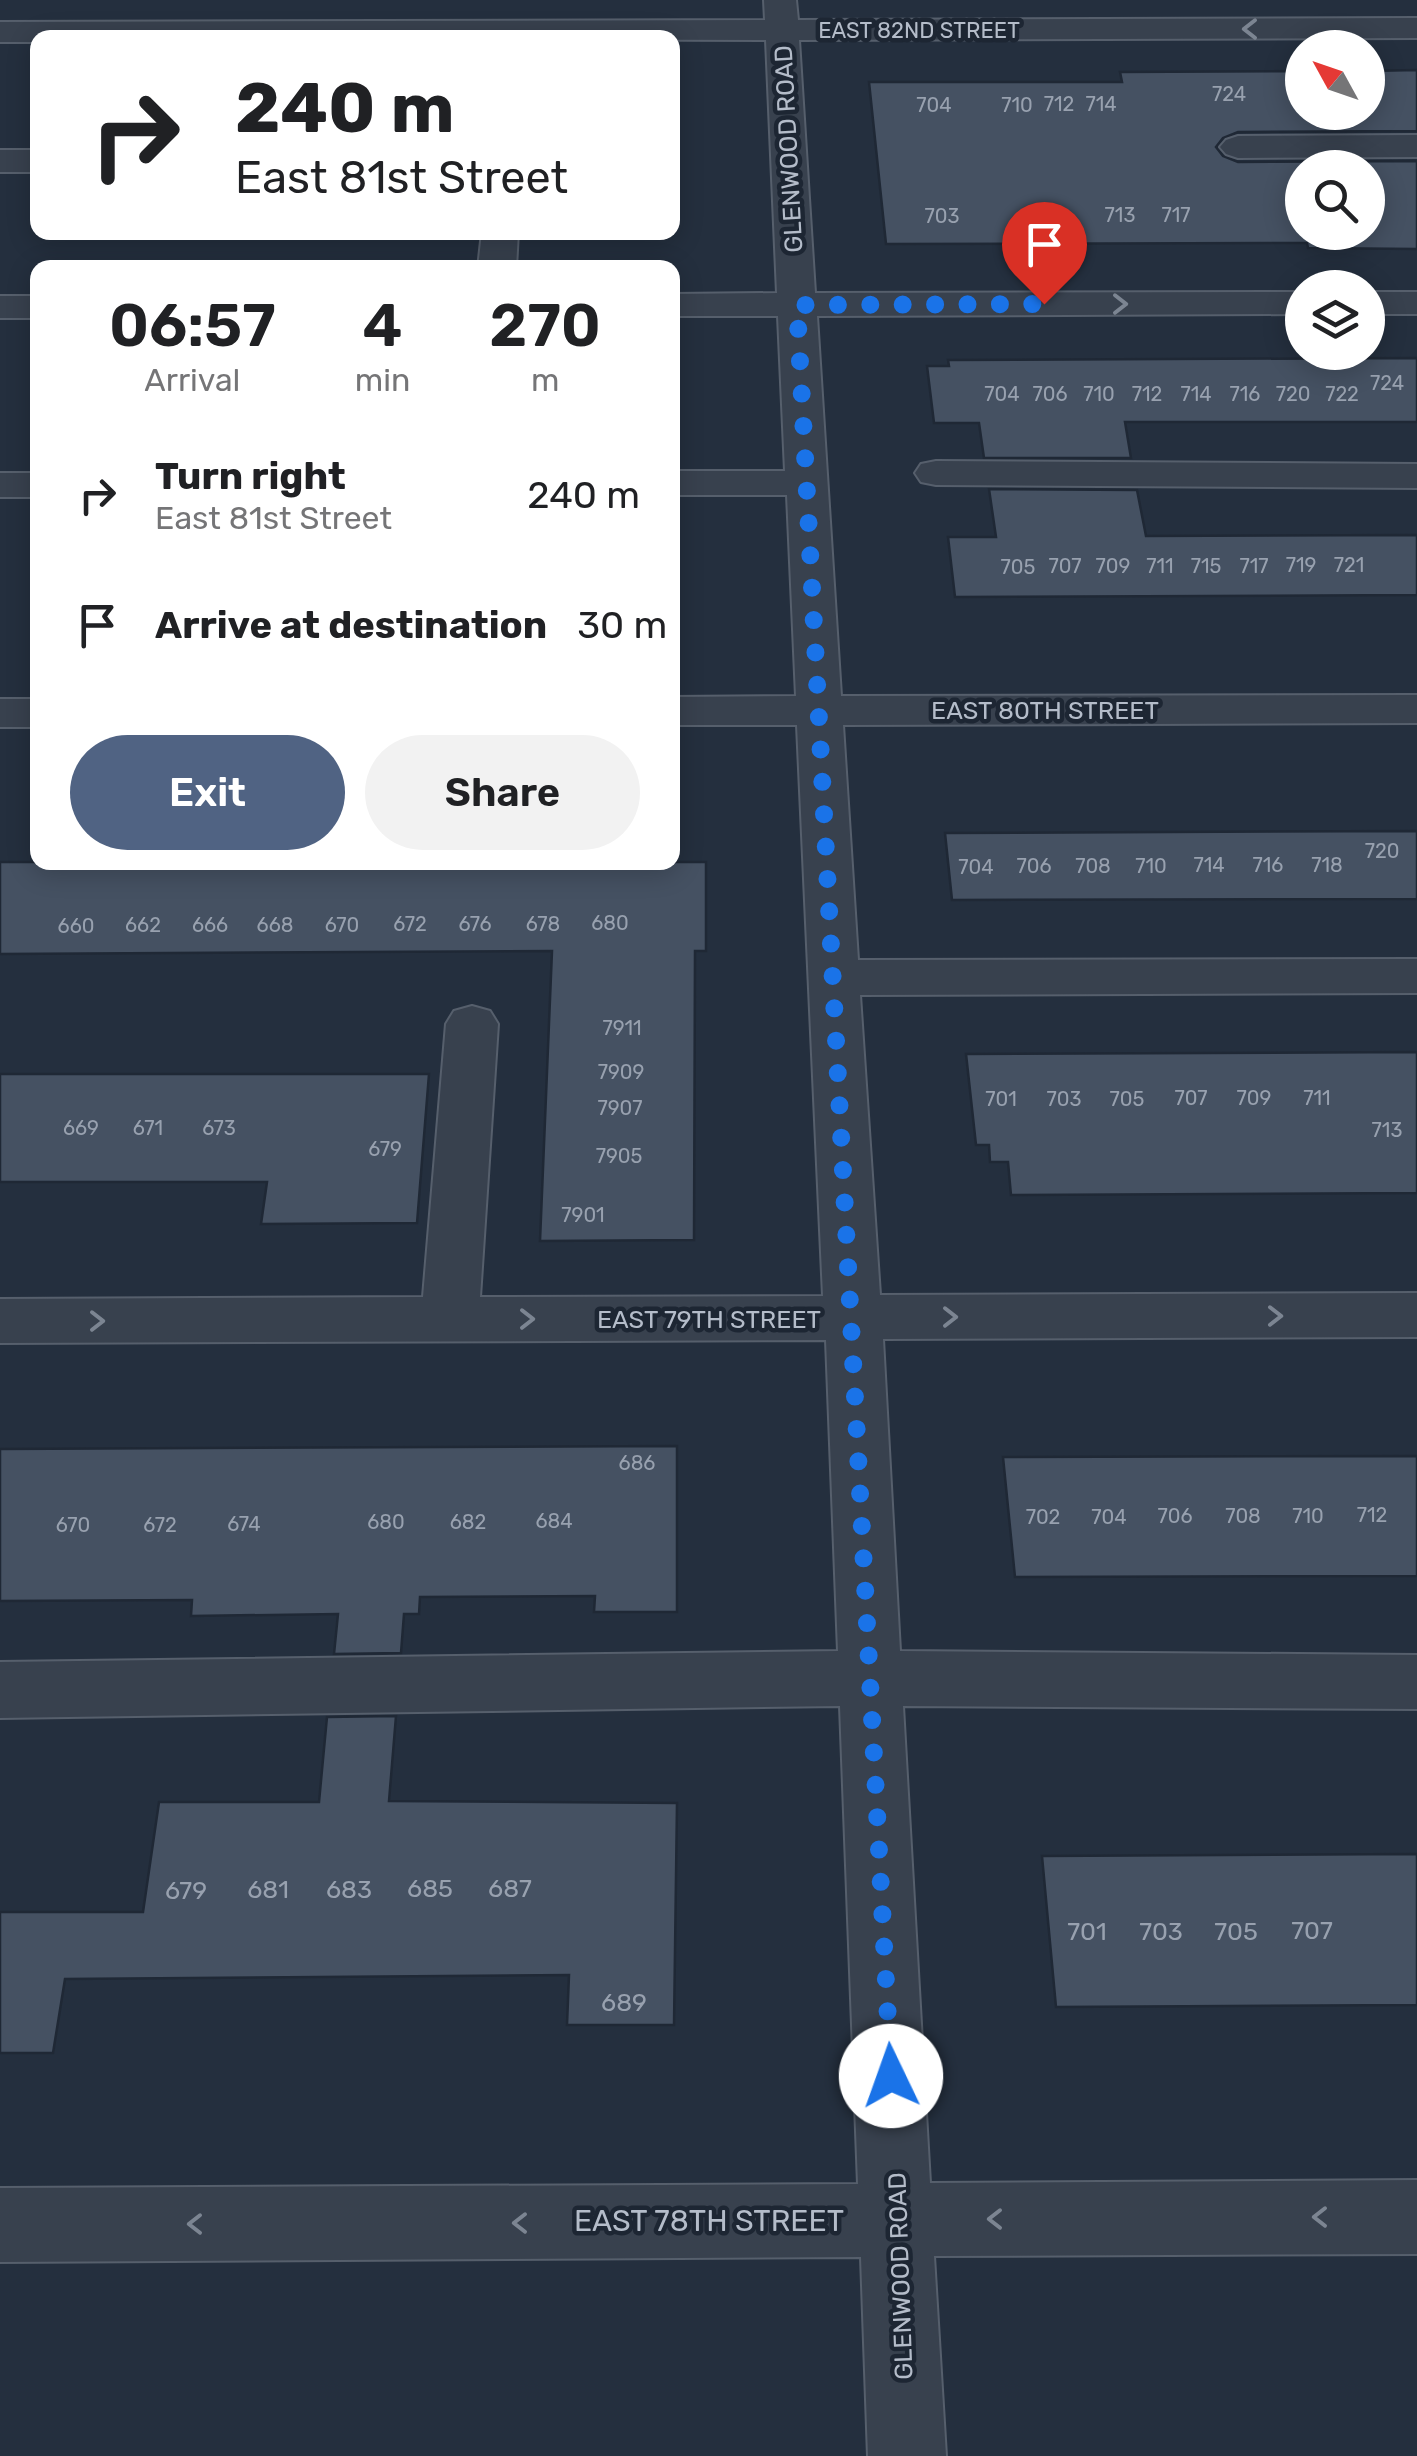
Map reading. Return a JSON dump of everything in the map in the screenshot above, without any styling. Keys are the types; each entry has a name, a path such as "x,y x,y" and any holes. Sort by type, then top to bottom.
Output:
{"street":[{"name":"EAST 82ND STREET","path":"115,30 781,15 1417,28"},
{"name":"GLENWOOD ROAD","path":"781,15 853,1318 907,2456"},
{"name":"EAST 82ND STREET","path":"0,32 30,31"},
{"path":"1238,148 1417,146"},
{"path":"0,161 30,161"},
{"path":"680,305 1285,303"},
{"path":"1385,303 1417,303"},
{"path":"0,307 30,307"},
{"path":"936,473 1417,476"},
{"path":"680,483 806,482"},
{"path":"0,485 30,485"},
{"name":"EAST 80TH STREET","path":"680,711 1417,709"},
{"path":"0,714 30,713"},
{"path":"834,978 1417,976"},
{"path":"450,1319 472,1024"},
{"name":"EAST 79TH STREET","path":"0,1321 1417,1315"},
{"path":"0,1690 870,1678 1417,1682"},
{"name":"EAST 78TH STREET","path":"0,2225 1417,2216"}],"building":[{"path":"1417,70 1417,131 1238,132 1223,138 1216,147 1223,156 1238,162 1285,162 1285,243 886,244 869,82 1122,82 1120,72 1285,71 1285,130 1385,130 1385,71"},
{"path":"1385,161 1417,161 1417,249 1385,249"},
{"path":"1385,358 1417,358 1417,422 1125,422 1131,458 984,458 979,423 934,423 927,366 949,366 948,360 1285,359 1285,370 1385,370"},
{"path":"989,489 1137,490 1146,536 1417,535 1417,595 955,597 948,537 996,537"},
{"path":"1417,831 1417,899 952,900 945,833"},
{"path":"0,862 30,862 30,870 680,870 680,862 706,862 706,951 695,951 694,1240 540,1241 552,951 0,954"},
{"path":"1417,1052 1417,1193 1011,1195 1008,1162 990,1162 989,1145 976,1145 966,1054"},
{"path":"0,1074 429,1074 417,1223 261,1224 267,1182 0,1182"},
{"path":"677,1446 677,1612 594,1612 595,1596 420,1597 419,1614 404,1614 401,1653 334,1654 338,1614 191,1616 192,1600 0,1601 0,1449"},
{"path":"1417,1456 1417,1576 1015,1577 1003,1457"},
{"path":"396,1716 389,1801 677,1803 674,2025 567,2025 569,1975 65,1979 53,2053 0,2053 0,1912 143,1912 159,1802 319,1802 327,1717"},
{"path":"1417,1854 1417,2005 1056,2007 1042,1856"}],"route":[{"path":"891,2076 797,305 1044,304"}]}
